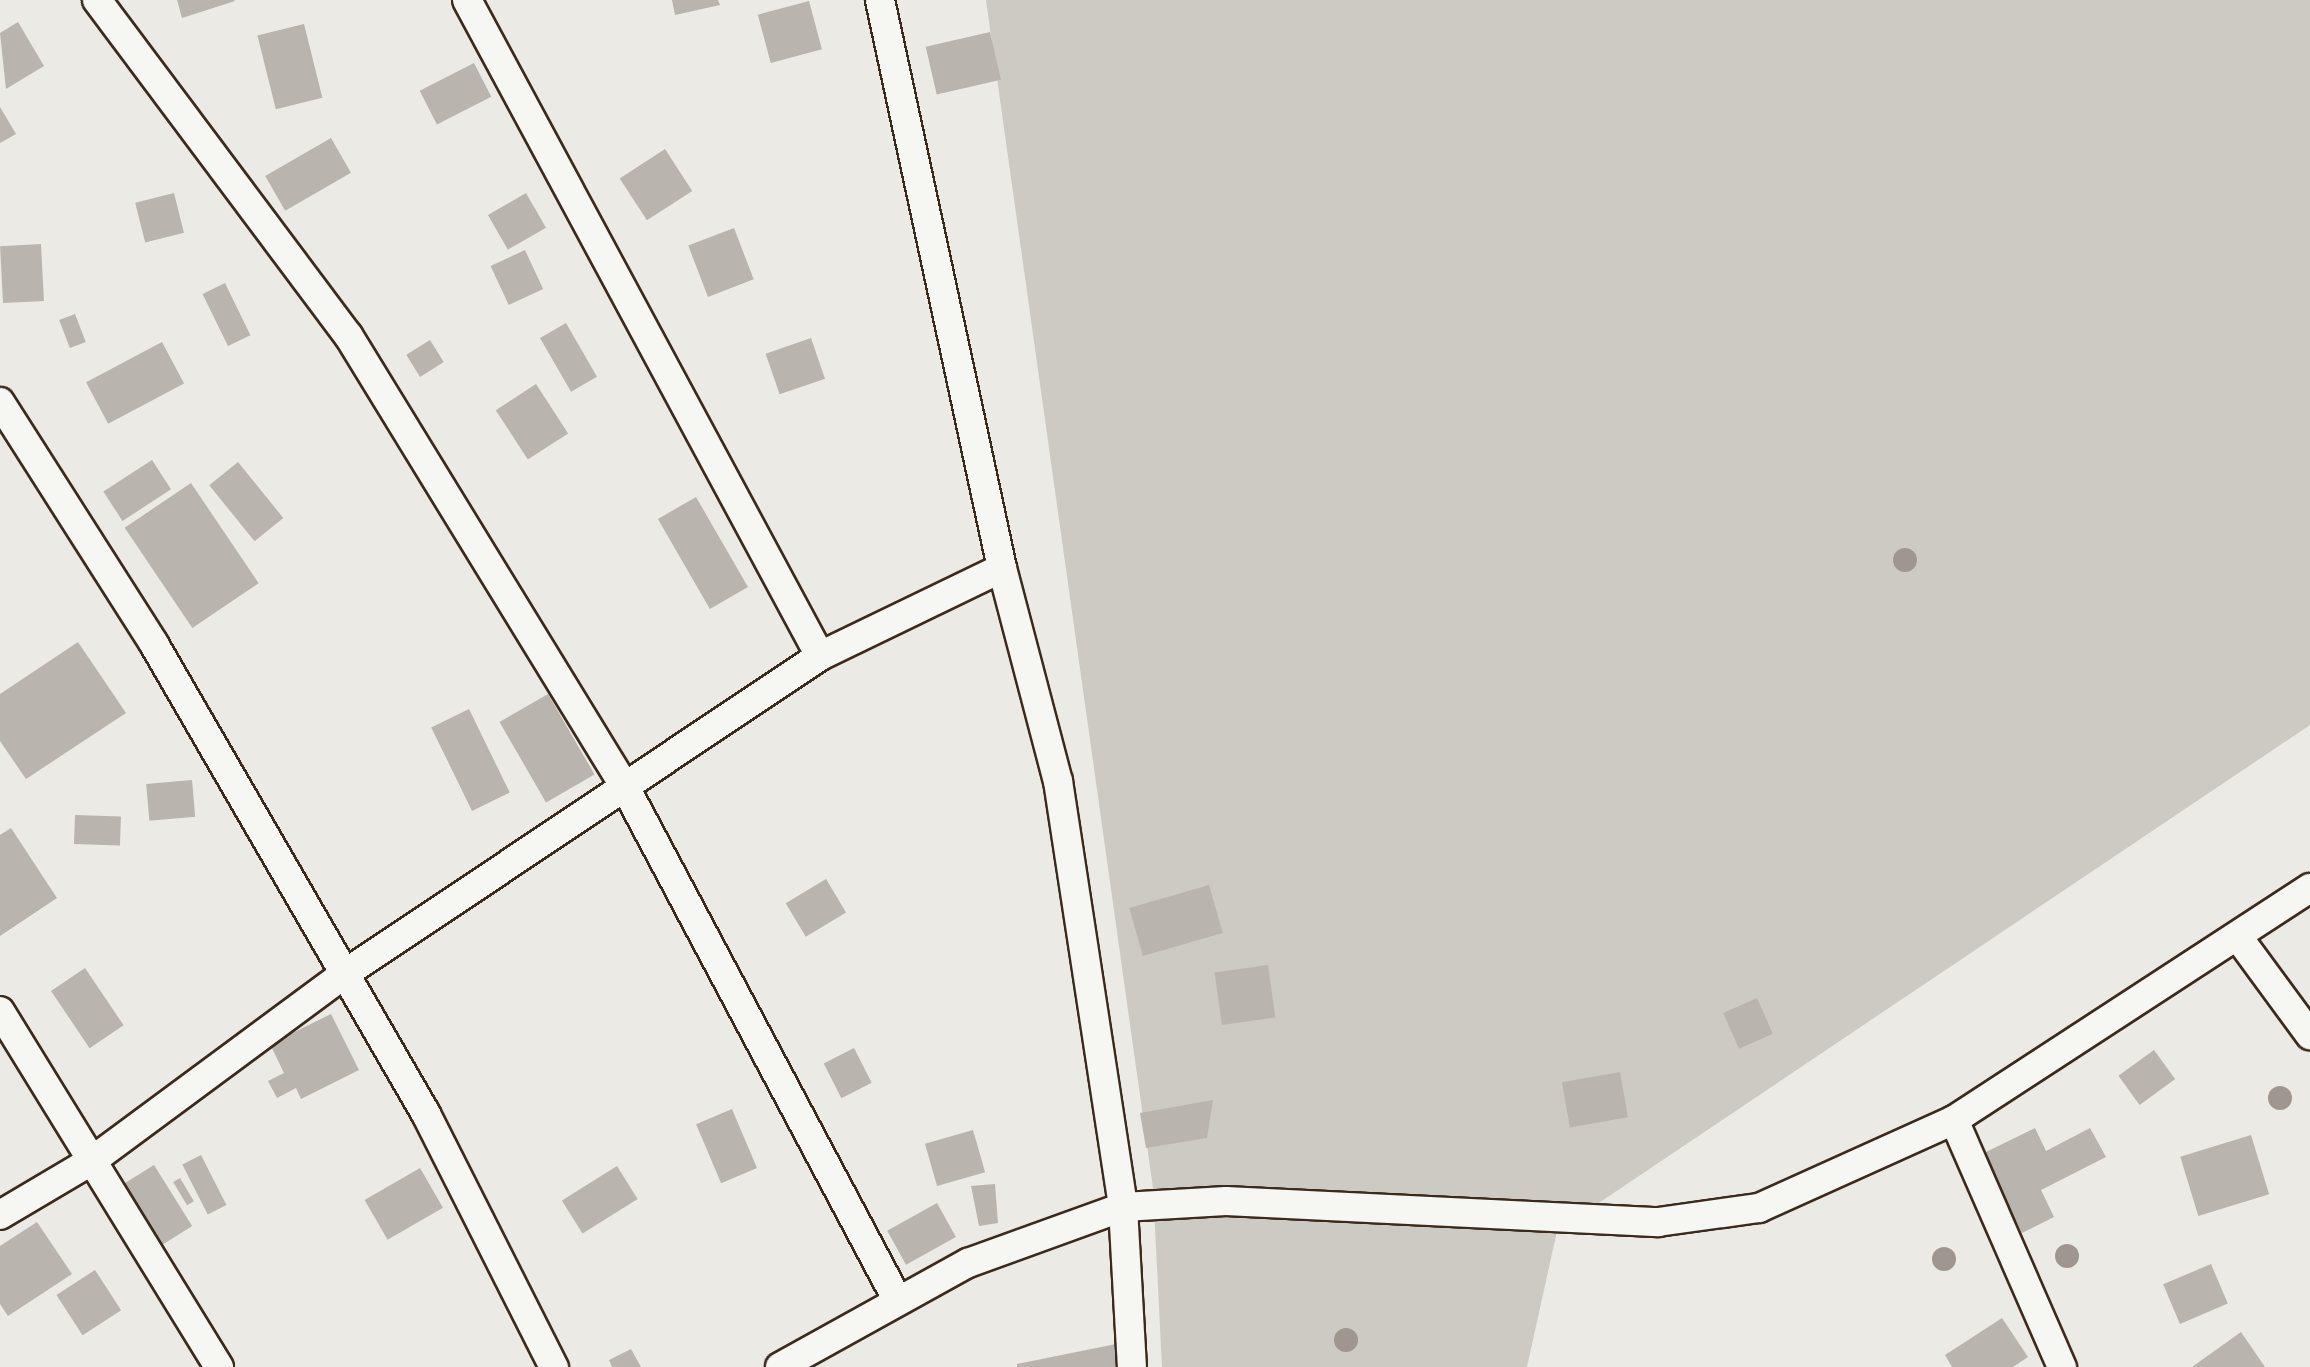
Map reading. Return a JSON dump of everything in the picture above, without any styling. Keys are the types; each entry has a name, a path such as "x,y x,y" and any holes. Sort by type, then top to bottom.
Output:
{"street":[{"path":"97,0 330,308 625,787 898,1301"},
{"path":"467,0 820,656"},
{"path":"880,0 1002,568 1058,781 1123,1207 1132,1367"},
{"path":"0,402 154,644 491,1234 554,1367"},
{"path":"0,1215 93,1160 343,975 820,656 1002,568"},
{"path":"780,1367 968,1263 1123,1207 1226,1201 1495,1217 1709,1217 1817,1185 1954,1120 2310,888"},
{"path":"2238,937 2310,1035"},
{"path":"0,1011 219,1367"},
{"path":"1954,1120 2062,1367"}],"shaded area":[{"path":"986,0 2310,0 2310,725 1557,1231 1527,1367 1162,1367 1153,1188"}],"building":[{"path":"177,0 234,0 235,1 182,18"},
{"path":"672,0 718,0 720,5 675,15"},
{"path":"809,1 822,49 771,63 758,15"},
{"path":"18,22 44,66 6,89 0,33"},
{"path":"304,24 322,98 276,109 257,36"},
{"path":"990,32 1001,80 937,95 926,47"},
{"path":"474,63 491,97 437,125 420,91"},
{"path":"0,107 16,134 0,143"},
{"path":"331,138 351,173 285,211 265,176"},
{"path":"665,149 692,191 647,220 620,178"},
{"path":"174,193 184,233 145,242 135,203"},
{"path":"526,193 546,228 508,250 488,215"},
{"path":"734,228 754,279 708,297 688,246"},
{"path":"41,244 44,301 3,303 0,246"},
{"path":"525,250 543,289 509,305 491,266"},
{"path":"225,283 250,335 228,346 203,294"},
{"path":"75,314 86,342 70,348 59,320"},
{"path":"566,323 597,377 571,392 540,338"},
{"path":"811,338 825,379 780,394 766,354"},
{"path":"430,340 444,362 420,377 406,355"},
{"path":"162,342 184,383 108,424 86,382"},
{"path":"536,384 568,433 528,460 496,410"},
{"path":"152,460 171,489 122,521 103,492"},
{"path":"238,462 283,518 255,541 209,485"},
{"path":"191,483 259,583 192,628 125,528"},
{"path":"696,497 748,587 710,609 658,519"},
{"path":"78,642 126,713 26,779 0,741 0,694"},
{"path":"548,694 594,775 546,803 500,722"},
{"path":"469,709 510,793 472,811 431,727"},
{"path":"192,780 195,817 149,821 146,784"},
{"path":"75,815 121,817 120,846 74,844"},
{"path":"11,828 57,898 0,936 0,835"},
{"path":"826,879 846,912 806,937 786,903"},
{"path":"1209,885 1223,933 1143,956 1129,908"},
{"path":"1268,965 1275,1017 1222,1025 1215,973"},
{"path":"85,968 124,1025 90,1048 51,991"},
{"path":"1757,998 1773,1034 1739,1049 1723,1013"},
{"path":"331,1014 359,1070 301,1099 296,1088 277,1098 268,1081 284,1073 270,1044"},
{"path":"854,1048 872,1083 841,1098 824,1063"},
{"path":"2154,1050 2175,1079 2140,1105 2118,1076"},
{"path":"1620,1072 1628,1117 1570,1128 1562,1082"},
{"path":"1213,1100 1207,1138 1146,1148 1140,1113"},
{"path":"732,1109 757,1168 721,1183 696,1124"},
{"path":"2035,1128 2046,1151 2090,1128 2106,1157 2041,1190 2054,1217 2022,1233 1982,1154"},
{"path":"973,1130 985,1172 937,1186 925,1144"},
{"path":"2251,1135 2269,1194 2198,1216 2180,1157"},
{"path":"201,1155 226,1205 208,1214 182,1165"},
{"path":"154,1165 192,1226 162,1245 123,1184"},
{"path":"617,1166 638,1199 583,1234 562,1200"},
{"path":"420,1168 443,1208 388,1240 365,1200"},
{"path":"180,1178 194,1201 187,1205 173,1182"},
{"path":"995,1184 998,1223 979,1226 971,1186"},
{"path":"937,1203 956,1237 906,1265 887,1231"},
{"path":"37,1222 72,1274 8,1316 0,1304 0,1246"},
{"path":"2211,1264 2228,1304 2180,1324 2163,1284"},
{"path":"95,1270 121,1310 83,1335 56,1295"},
{"path":"2002,1318 2028,1357 2013,1367 1952,1367 1945,1355"},
{"path":"2241,1332 2265,1367 2192,1367"},
{"path":"1121,1343 1124,1367 1017,1367 1017,1364"},
{"path":"631,1349 641,1367 612,1367 609,1360"}]}
